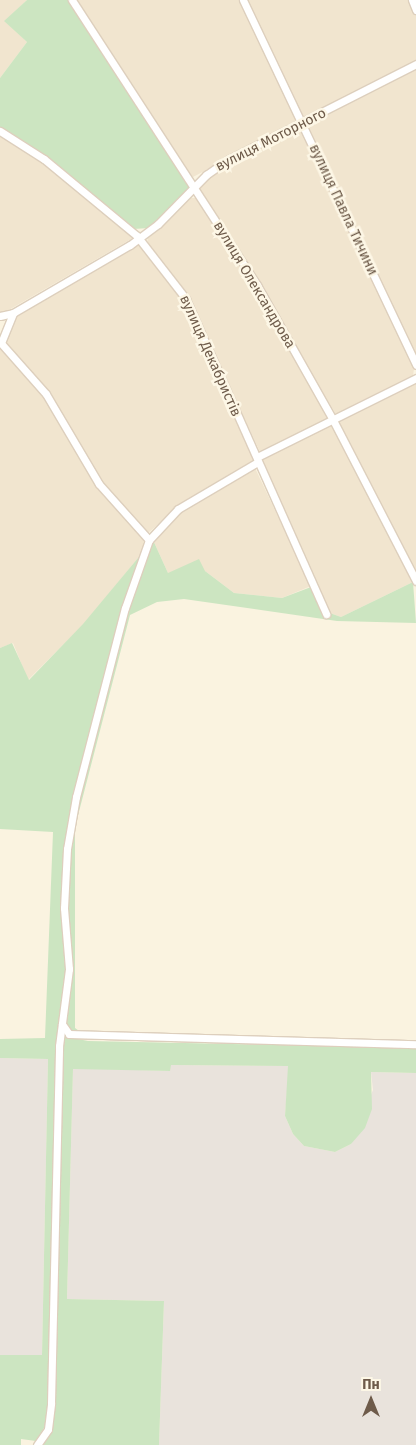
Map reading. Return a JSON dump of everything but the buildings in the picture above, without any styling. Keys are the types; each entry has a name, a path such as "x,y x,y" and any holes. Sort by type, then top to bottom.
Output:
{"street":[{"name":"вулиця Олександрова","path":"72,0 257,286 333,420 416,581"},
{"name":"вулиця Павла Тичини","path":"243,0 416,365"},
{"path":"412,0 416,10"},
{"name":"вулиця Моторного","path":"0,316 13,313 130,245 137,236 158,224 194,187 229,159 302,124 416,64"},
{"name":"вулиця Декабристів","path":"0,132 44,159 137,236 186,299 326,614"},
{"path":"13,313 1,343 46,394 100,484 149,540"},
{"path":"37,1445 48,1429 51,1403 60,1034 69,969 64,908 70,825 125,608 149,540 178,509 257,460 416,378"},
{"path":"62,1022 69,1034"},
{"path":"60,1034 416,1044"}],"shaded area":[{"path":"0,0 27,0 5,21 27,42 0,78"},
{"path":"74,0 242,0 297,122 193,177 165,142"},
{"path":"244,0 411,0 416,16 416,62 302,119"},
{"path":"416,68 416,359 309,128 312,122"},
{"path":"293,130 301,130 414,369 413,376 337,416 198,187 219,168"},
{"path":"0,134 43,161 133,238 0,315"},
{"path":"191,198 197,198 255,286 329,420 260,452 197,317 147,245 148,236"},
{"path":"138,242 178,289 254,457 252,462 177,508 148,533 101,483 65,424 4,343 13,315"},
{"path":"0,345 36,383 84,466 144,539 143,552 84,624 28,680 13,643 0,648"},
{"path":"416,381 416,575 338,422"},
{"path":"331,424 413,582 341,617 327,612 259,461"},
{"path":"255,468 311,586 282,598 234,593 205,571 168,573 153,540 179,511"},
{"path":"0,1058 48,1059 42,1355 0,1355"},
{"path":"170,1065 289,1066 285,1116 293,1134 304,1146 335,1152 351,1144 373,1090 371,1072 416,1073 416,1445 159,1445 164,1301 67,1299 73,1068 170,1071"}],"green space":[{"path":"27,0 70,0 190,187 150,228 133,229 0,128 0,78 27,42 4,21"},
{"path":"153,540 168,573 199,559 205,571 234,593 282,598 311,587 327,612 341,617 413,582 416,623 337,621 184,599 157,602 130,615 75,827 75,1028 82,1033 71,1032 64,1020 71,830 127,610"},
{"path":"143,552 65,849 67,969 51,1240 49,1404 44,1428 36,1441 21,1439 21,1445 0,1445 0,1355 42,1355 48,1059 0,1058 0,1039 45,1038 53,832 0,829 0,648 12,643 29,680 83,624"},
{"path":"63,1036 88,1041 416,1048 416,1073 371,1072 372,1109 365,1128 351,1144 335,1152 304,1146 293,1134 285,1116 288,1066 171,1065 170,1071 73,1069 67,1299 164,1301 159,1445 41,1445 51,1430"}]}
